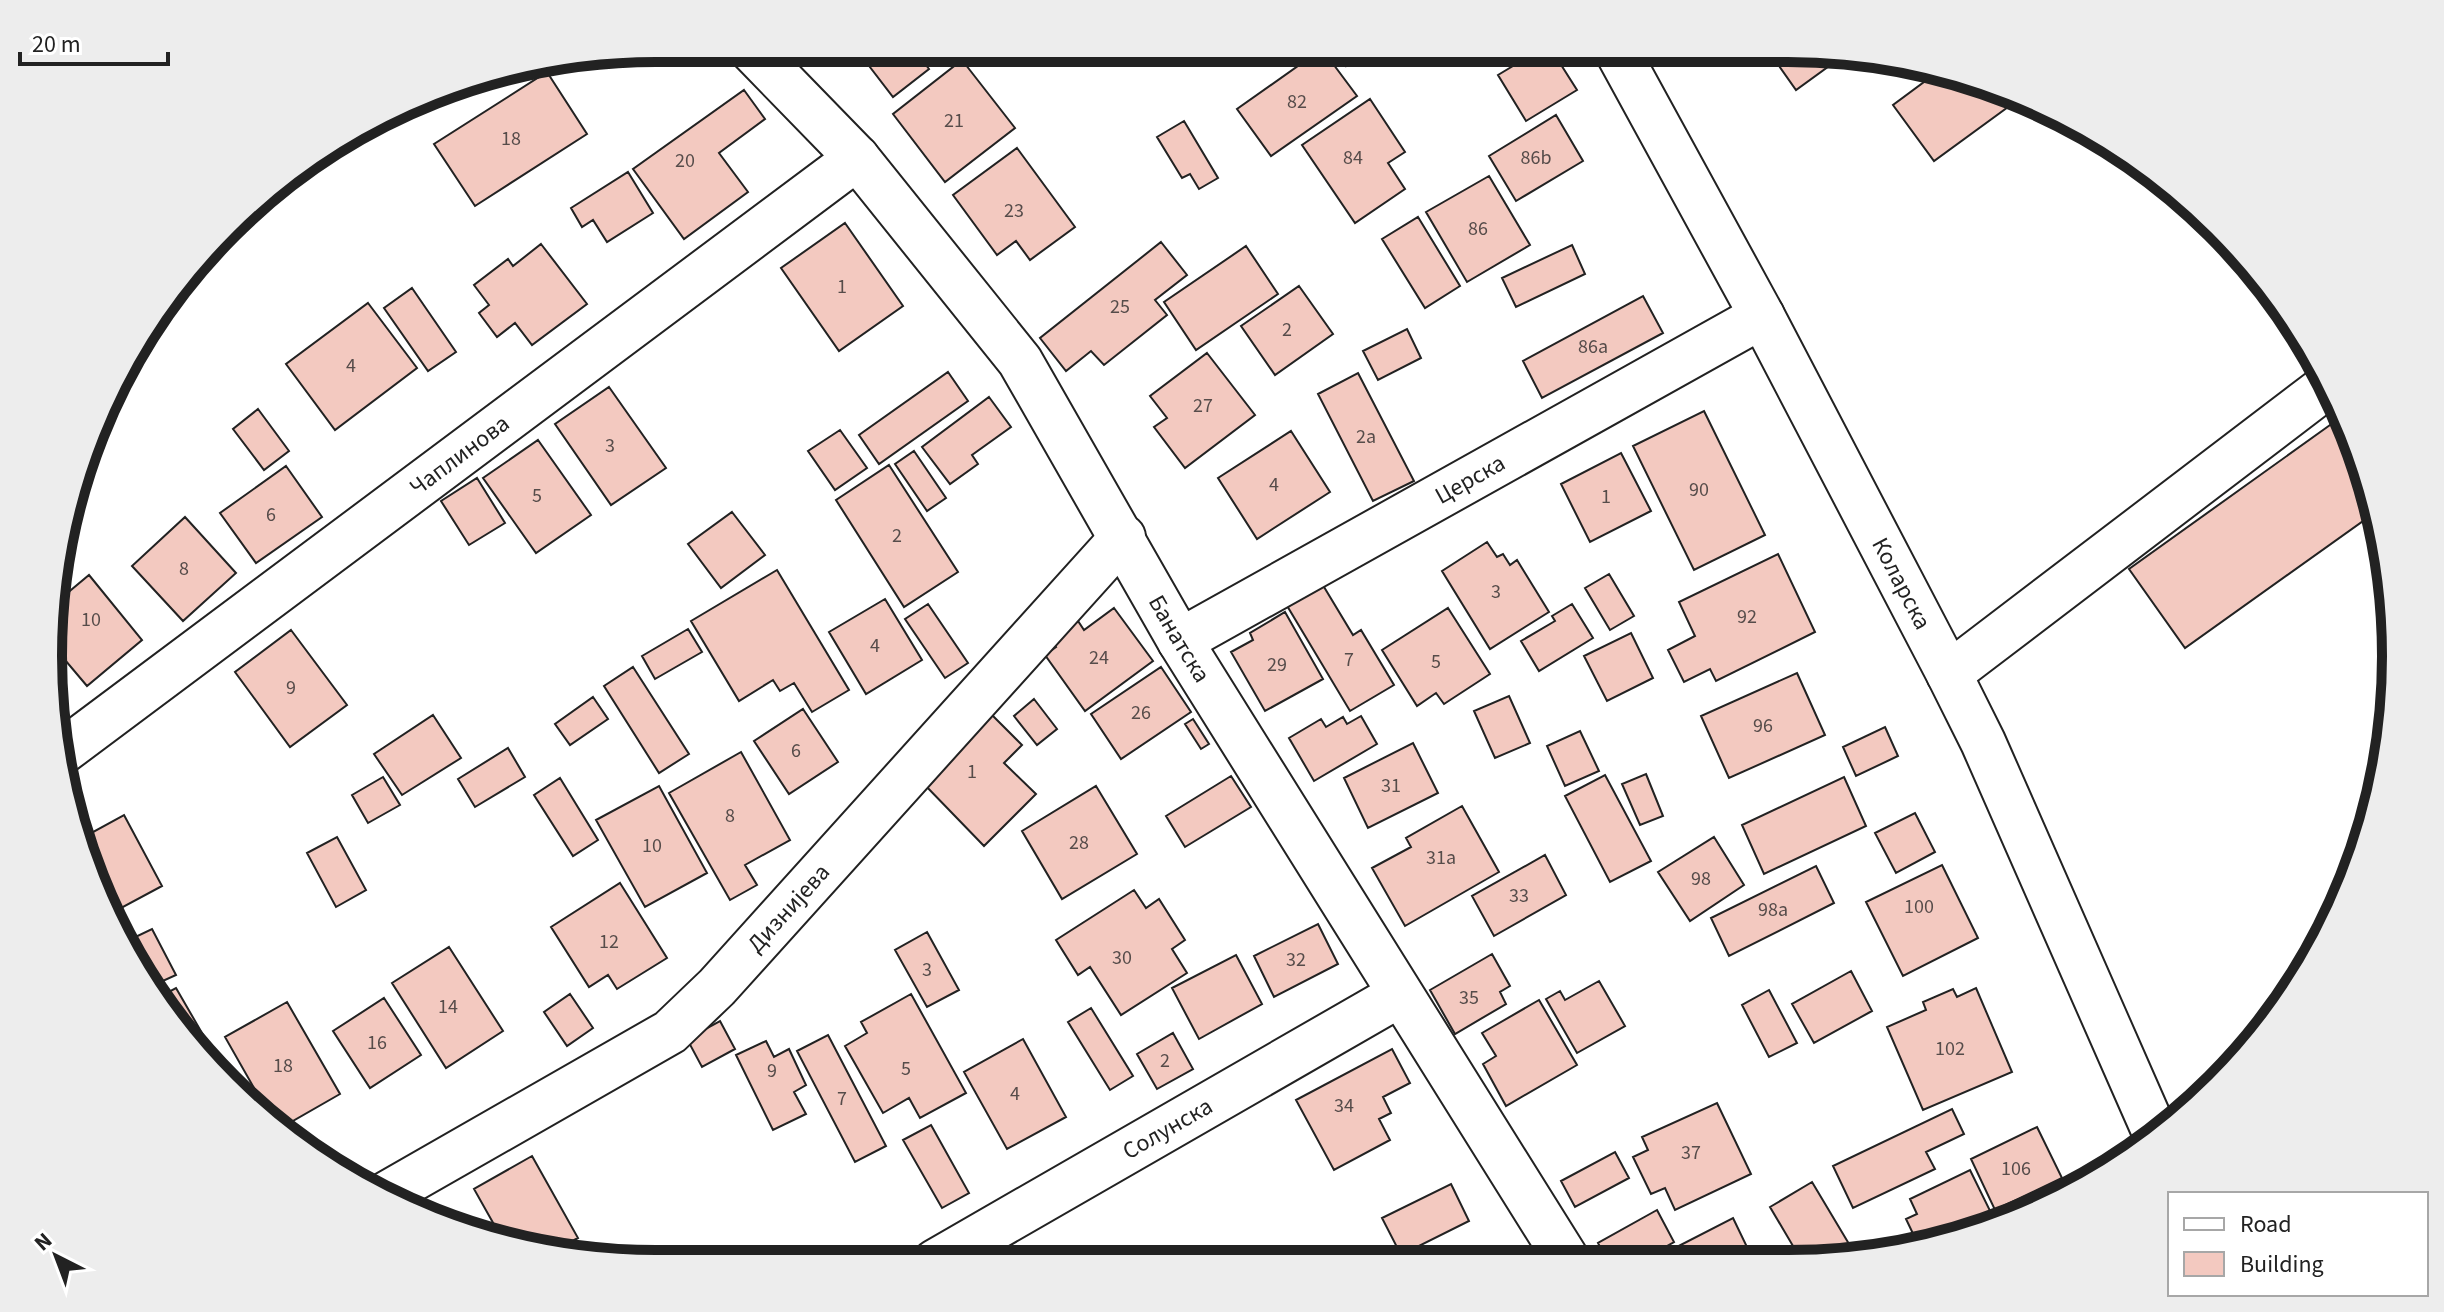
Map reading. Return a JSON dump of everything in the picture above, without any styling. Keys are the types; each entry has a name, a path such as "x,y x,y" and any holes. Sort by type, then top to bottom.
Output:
{"street":[{"name":"Банатска","path":"764,62 857,158 1020,361 1180,641 1561,1250"},
{"name":"Коларска","path":"1623,62 1762,316 1949,674 2152,1126"},
{"name":"Чаплинова","path":"69,747 857,158"},
{"name":"Церска","path":"1180,641 1762,316"},
{"path":"1949,674 2320,391"},
{"name":"Дизнијева","path":"394,1190 536,1111 679,1024 717,987 1123,537"},
{"name":"Солунска","path":"956,1250 1399,995"}],"building":[{"path":"866,62 924,62 929,69 893,97"},
{"path":"959,62 964,62 1015,128 945,182 893,114"},
{"path":"1304,62 1332,62 1357,96 1271,156 1237,109"},
{"path":"1520,62 1559,62 1577,90 1526,121 1498,75"},
{"path":"1776,62 1832,64 1796,90"},
{"path":"547,72 587,134 475,206 434,144"},
{"path":"1928,79 2010,105 1934,161 1893,105"},
{"path":"744,90 765,119 719,153 748,192 684,239 633,169"},
{"path":"1370,99 1405,152 1388,163 1405,189 1355,223 1302,145"},
{"path":"1556,115 1583,161 1516,201 1489,156"},
{"path":"1184,121 1218,178 1199,189 1190,174 1182,178 1157,137"},
{"path":"1017,148 1075,227 1030,260 1016,241 997,255 953,195"},
{"path":"628,172 653,213 607,242 593,220 582,227 571,208"},
{"path":"1489,176 1530,245 1467,282 1426,212"},
{"path":"1418,217 1460,286 1425,308 1382,239"},
{"path":"845,223 903,306 839,351 781,268"},
{"path":"1161,242 1187,275 1155,300 1167,315 1104,365 1091,351 1066,371 1040,338"},
{"path":"541,244 587,304 532,345 515,323 497,337 479,313 489,305 474,285 508,259 513,266"},
{"path":"1572,245 1585,274 1516,307 1502,278"},
{"path":"1246,246 1278,294 1196,350 1164,302"},
{"path":"1299,286 1333,334 1275,375 1241,326"},
{"path":"412,288 456,352 428,371 384,308"},
{"path":"1643,296 1663,333 1542,398 1523,361"},
{"path":"368,303 417,368 335,430 286,364"},
{"path":"1407,329 1421,358 1378,380 1363,351"},
{"path":"1207,353 1255,415 1185,468 1154,427 1167,418 1150,396"},
{"path":"948,372 968,401 879,464 859,435"},
{"path":"1358,373 1414,481 1373,501 1318,394"},
{"path":"609,387 666,468 611,505 555,424"},
{"path":"989,397 1011,427 972,455 978,464 950,484 922,447"},
{"path":"258,409 289,451 264,470 233,429"},
{"path":"1704,411 1765,535 1694,570 1633,446"},
{"path":"2334,422 2366,519 2185,648 2129,569"},
{"path":"840,430 867,468 835,490 808,451"},
{"path":"1291,431 1330,492 1257,539 1218,478"},
{"path":"538,440 591,515 536,553 483,478"},
{"path":"914,451 946,498 927,511 895,464"},
{"path":"1621,453 1651,511 1590,542 1561,484"},
{"path":"889,465 958,572 904,607 836,500"},
{"path":"286,466 322,517 256,563 220,513"},
{"path":"477,478 505,523 469,545 441,501"},
{"path":"732,512 765,555 721,588 688,544"},
{"path":"185,517 236,573 183,621 132,566"},
{"path":"1487,542 1497,557 1503,554 1510,565 1517,560 1549,612 1490,649 1442,571"},
{"path":"1778,554 1815,632 1716,681 1710,669 1684,682 1668,650 1695,636 1679,602"},
{"path":"777,570 849,690 812,712 794,683 780,691 773,680 739,701 691,621"},
{"path":"1609,574 1634,616 1610,630 1585,588"},
{"path":"89,575 142,640 87,686 62,656 65,595"},
{"path":"1318,577 1353,635 1361,630 1394,685 1350,711 1283,599"},
{"path":"885,599 922,660 866,694 829,632"},
{"path":"928,604 968,663 945,678 905,619"},
{"path":"1572,604 1593,638 1539,671 1521,641 1555,621 1552,616"},
{"path":"1114,608 1153,661 1085,711 1045,655 1056,647 1051,640 1078,621 1084,630"},
{"path":"1448,608 1490,674 1444,704 1436,693 1417,706 1382,650"},
{"path":"1285,612 1323,679 1265,711 1231,652 1253,640 1250,633"},
{"path":"688,629 702,652 655,679 642,656"},
{"path":"291,630 347,705 290,747 235,672"},
{"path":"1631,633 1653,678 1607,701 1584,656"},
{"path":"633,667 689,754 659,773 604,686"},
{"path":"1161,667 1191,712 1121,759 1091,714"},
{"path":"1797,673 1825,735 1729,778 1701,716"},
{"path":"1509,696 1530,743 1495,758 1474,711"},
{"path":"593,697 608,719 570,745 555,724"},
{"path":"1034,699 1057,729 1037,745 1014,716"},
{"path":"803,709 838,762 789,794 754,741"},
{"path":"991,714 1022,745 1004,763 1036,794 984,846 922,782"},
{"path":"433,715 461,758 402,795 374,754"},
{"path":"1361,716 1377,744 1314,781 1289,738 1321,719 1326,727 1343,717 1347,724"},
{"path":"1193,719 1209,744 1201,749 1185,724"},
{"path":"1885,727 1898,756 1856,776 1843,747"},
{"path":"1580,731 1599,771 1565,786 1547,746"},
{"path":"1413,743 1438,793 1368,828 1344,778"},
{"path":"508,748 525,777 475,807 458,779"},
{"path":"741,752 790,840 745,865 757,885 730,900 669,793"},
{"path":"1646,774 1663,816 1640,825 1622,784"},
{"path":"1605,775 1651,861 1610,882 1565,796"},
{"path":"1231,776 1251,807 1185,847 1166,816"},
{"path":"383,777 400,805 368,823 352,795"},
{"path":"1844,777 1866,826 1764,874 1742,825"},
{"path":"560,778 598,840 573,856 534,795"},
{"path":"659,786 707,873 645,907 596,820"},
{"path":"1096,786 1137,854 1062,899 1022,831"},
{"path":"1462,806 1499,872 1405,926 1372,868 1411,847 1406,838"},
{"path":"1915,813 1935,852 1896,873 1875,833"},
{"path":"124,815 162,886 119,909 90,834"},
{"path":"337,837 366,890 336,907 307,853"},
{"path":"1714,837 1744,885 1690,921 1658,872"},
{"path":"1545,855 1566,895 1494,936 1472,896"},
{"path":"1942,865 1978,938 1903,976 1866,902"},
{"path":"1816,866 1834,903 1729,956 1711,918"},
{"path":"620,883 667,958 617,989 608,975 589,987 551,927"},
{"path":"1134,890 1146,908 1159,899 1185,940 1172,949 1187,973 1121,1015 1090,967 1078,975 1056,940"},
{"path":"1318,924 1338,964 1274,997 1254,956"},
{"path":"152,929 176,975 160,982 134,938"},
{"path":"927,932 959,990 927,1007 895,950"},
{"path":"449,947 503,1031 446,1068 392,983"},
{"path":"1492,954 1510,986 1500,992 1506,1004 1455,1034 1430,990"},
{"path":"1236,955 1262,1004 1199,1039 1172,988"},
{"path":"1851,971 1872,1011 1814,1043 1792,1004"},
{"path":"1599,981 1625,1026 1577,1053 1546,999 1560,991 1565,1000"},
{"path":"176,988 213,1052 185,1018 167,993"},
{"path":"1976,988 2012,1072 1923,1110 1887,1027 1926,1010 1923,1002 1953,989 1957,997"},
{"path":"1769,990 1797,1043 1769,1057 1742,1005"},
{"path":"570,994 593,1028 567,1046 544,1012"},
{"path":"911,994 966,1093 920,1118 909,1098 883,1113 845,1046 867,1033 861,1022"},
{"path":"384,998 421,1055 370,1088 333,1031"},
{"path":"1539,1000 1577,1065 1506,1106 1483,1064 1496,1056 1482,1033"},
{"path":"287,1002 340,1094 289,1123 261,1100 225,1037"},
{"path":"1091,1008 1133,1076 1110,1090 1068,1022"},
{"path":"720,1021 735,1049 702,1067 687,1039"},
{"path":"1173,1033 1193,1069 1157,1089 1137,1054"},
{"path":"828,1035 886,1146 855,1162 797,1051"},
{"path":"1023,1039 1066,1117 1007,1149 964,1072"},
{"path":"766,1041 774,1057 789,1049 806,1085 794,1092 806,1114 773,1130 736,1055"},
{"path":"1392,1049 1410,1083 1383,1097 1391,1113 1379,1119 1390,1140 1334,1170 1296,1100"},
{"path":"1717,1103 1751,1174 1675,1210 1665,1188 1651,1194 1633,1157 1648,1150 1642,1137"},
{"path":"1952,1109 1964,1134 1926,1152 1935,1169 1853,1208 1833,1166"},
{"path":"931,1125 969,1193 942,1208 903,1140"},
{"path":"2037,1127 2062,1178 1995,1210 1971,1159"},
{"path":"1615,1152 1629,1178 1575,1207 1561,1181"},
{"path":"532,1156 578,1238 568,1243 496,1228 474,1189"},
{"path":"1970,1170 1991,1214 1914,1237 1906,1219 1917,1214 1910,1199"},
{"path":"1812,1182 1851,1247 1795,1250 1770,1207"},
{"path":"1451,1184 1469,1221 1411,1250 1398,1250 1382,1218"},
{"path":"1657,1210 1674,1242 1660,1250 1602,1250 1598,1243"},
{"path":"1733,1218 1747,1247 1741,1250 1671,1250"}]}
